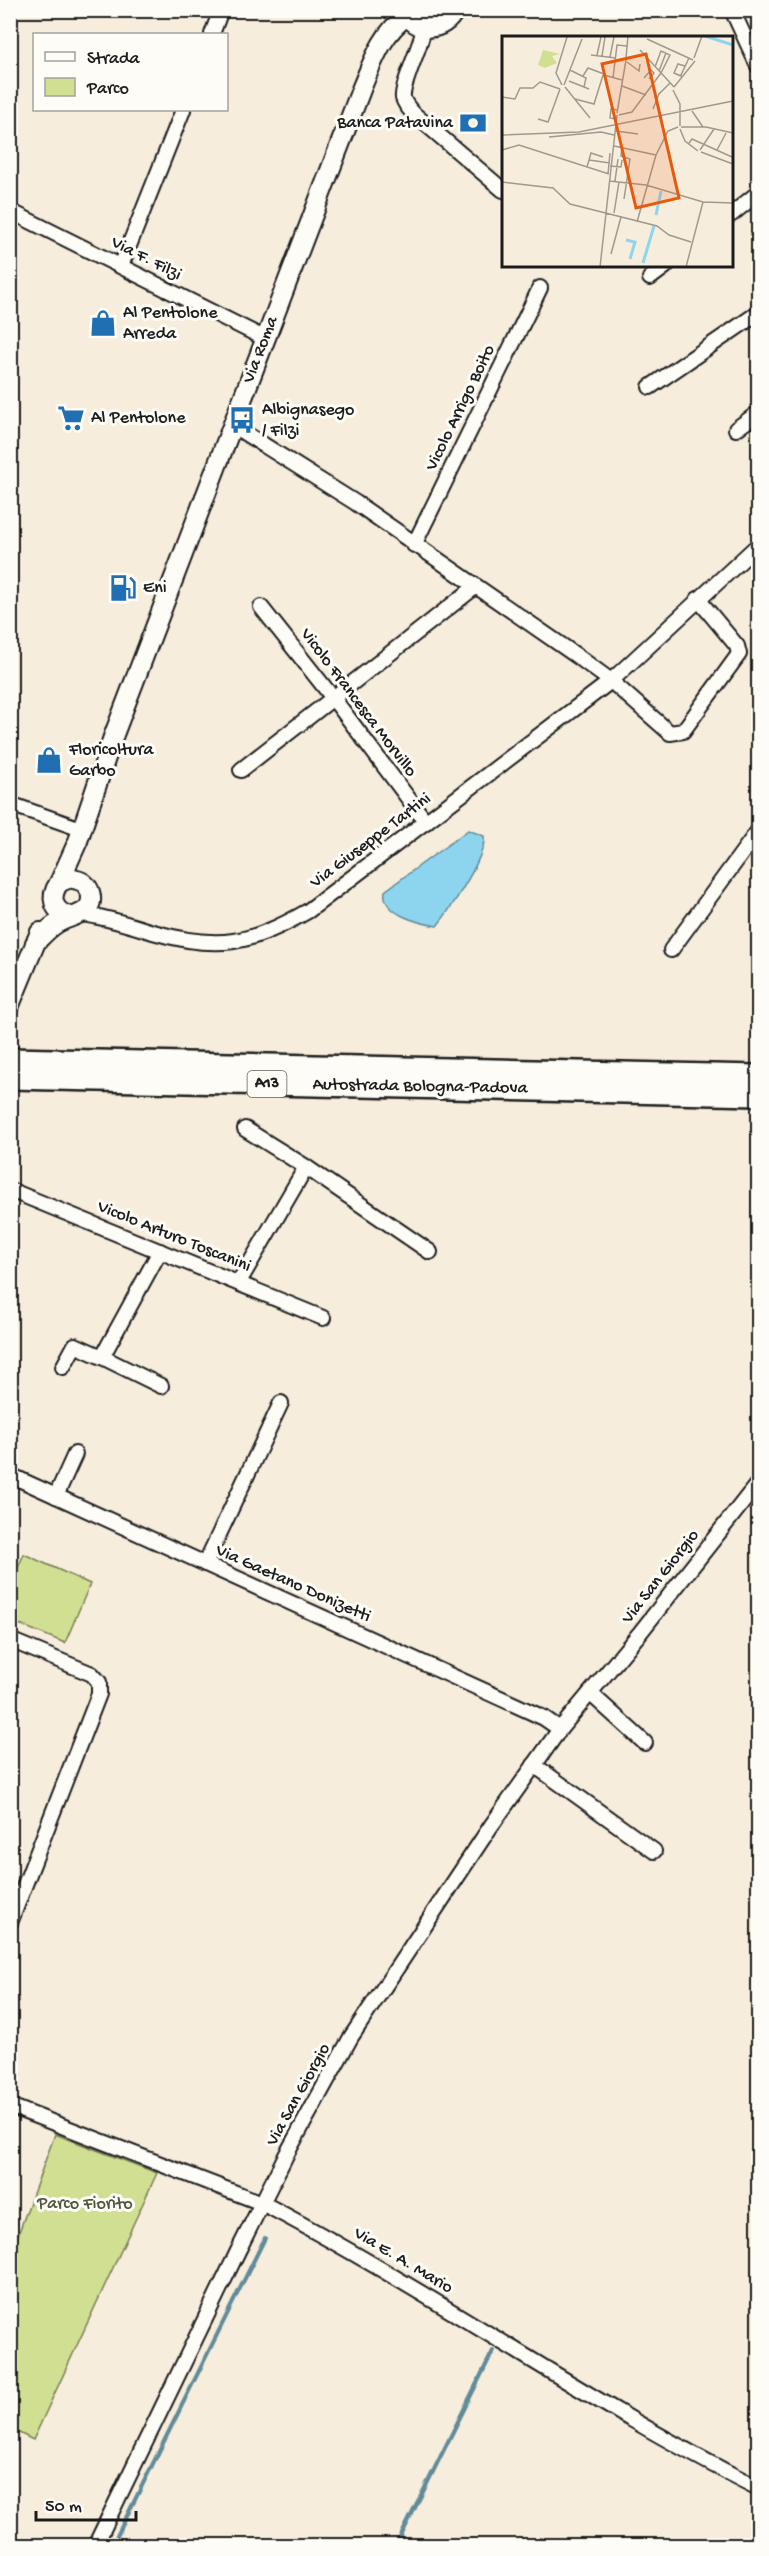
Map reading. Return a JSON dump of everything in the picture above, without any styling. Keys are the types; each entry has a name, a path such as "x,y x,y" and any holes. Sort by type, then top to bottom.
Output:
{"highway":[{"name":"Autostrada Bologna-Padova","path":"11,1065 520,1070 759,1076"},
{"name":"Autostrada Bologna-Padova","path":"11,1065 759,1095"}],"main road":[{"path":"406,13 417,26 424,28 442,26 455,10"},
{"name":"Via Roma","path":"59,883 80,835 113,738 375,57 396,23 406,13"},
{"name":"Via Roma","path":"80,835 80,874 87,887"},
{"path":"35,943 50,928 76,915 90,904 87,887 73,879 59,883 53,895 59,912 76,915"},
{"path":"10,1005 15,979 54,901"}],"street":[{"path":"212,33 221,10"},
{"path":"732,10 753,39 759,66"},
{"path":"424,28 419,51 403,90 404,101 414,114 502,188"},
{"path":"121,266 183,111"},
{"path":"733,213 759,193"},
{"name":"Via F. Filzi","path":"10,211 266,339"},
{"path":"650,278 665,267"},
{"name":"Vicolo Arrigo Boito","path":"414,545 540,288"},
{"path":"650,387 759,314"},
{"path":"736,429 759,412"},
{"path":"232,425 361,508 611,681 670,733 683,731 739,654 737,646 698,599"},
{"name":"Via Giuseppe Tartini","path":"87,887 98,904 124,921 153,932 187,940 226,943 248,940 276,929 308,911 611,681 759,545"},
{"path":"454,573 454,604"},
{"path":"241,770 475,587"},
{"name":"Vicolo Francesca Morvillo","path":"261,607 426,822"},
{"path":"10,804 80,835"},
{"path":"671,950 759,831"},
{"name":"Via Giuseppe Tartini","path":"76,915 124,921"},
{"path":"245,1129 306,1167 430,1252"},
{"path":"239,1282 306,1167"},
{"name":"Vicolo Arturo Toscanini","path":"10,1190 323,1318"},
{"path":"102,1358 160,1251"},
{"path":"63,1367 75,1345 161,1386"},
{"path":"205,1564 281,1403"},
{"path":"56,1496 75,1454"},
{"name":"Via Gaetano Donizetti","path":"10,1475 544,1718 560,1729"},
{"name":"Via San Giorgio","path":"95,2546 262,2204 351,2037 449,1887 560,1729 759,1482"},
{"path":"10,1640 92,1674 99,1682 99,1694 10,1923"},
{"path":"590,1693 645,1743"},
{"path":"534,1765 654,1851"},
{"name":"Via E. A. Mario","path":"10,2106 262,2204 342,2246 603,2402 759,2488"}],"green space":[{"path":"24,1554 90,1584 65,1643 11,1621 11,1583"},
{"name":"Parco Fiorito","path":"55,2134 157,2173 33,2440 11,2429 11,2254"}],"water":[{"path":"468,830 484,836 480,856 467,882 437,926 403,916 389,906 385,899 385,891"}],"waterway":[{"path":"112,2546 265,2238"},
{"path":"396,2546 493,2351"}],"place":[{"name":"Banca Patavina","path":"473,123"},
{"name":"Al Pentolone Arreda","path":"103,323"},
{"name":"Al Pentolone","path":"71,418"},
{"name":"Albignasego / Filzi","path":"242,420"},
{"name":"Eni","path":"123,588"},
{"name":"Floricoltura Garbo","path":"49,760"}]}
